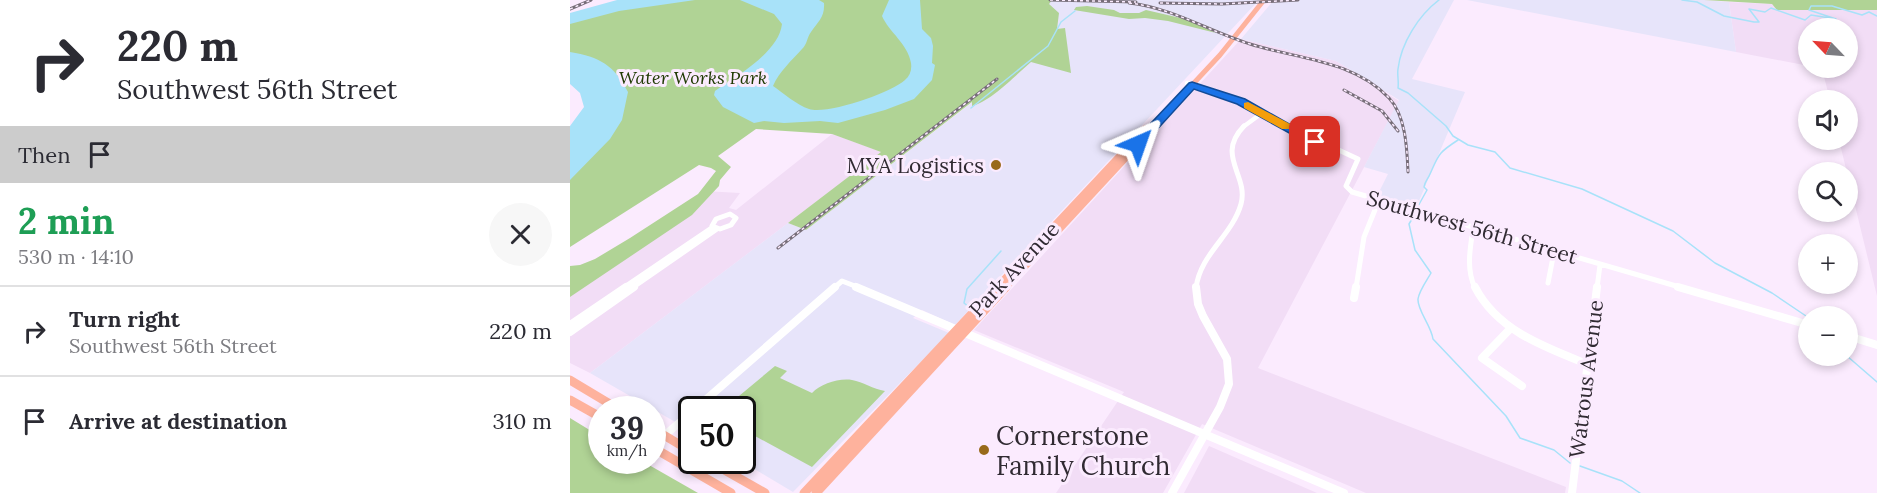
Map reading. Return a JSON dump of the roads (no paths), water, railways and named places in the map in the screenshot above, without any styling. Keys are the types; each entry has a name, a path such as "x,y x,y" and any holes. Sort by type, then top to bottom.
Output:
{"main road":[{"name":"Park Avenue","path":"816,493 960,332 1190,84 1220,55 1264,0"},
{"name":"Park Avenue","path":"804,493 960,332"},
{"path":"570,380 597,396"},
{"path":"570,400 588,410"},
{"path":"666,454 731,493"},
{"path":"732,474 765,493"}],"street":[{"name":"Southwest 56th Street","path":"1190,84 1231,97 1315,142 1358,159 1346,189 1473,229 1798,322"},
{"path":"1172,493 1226,395 1230,370 1226,354 1206,324 1199,309 1196,293 1203,265 1241,203 1241,189 1232,157 1234,140 1243,126 1262,113"},
{"path":"1354,298 1364,237 1379,200"},
{"path":"570,325 715,228 570,332"},
{"path":"1473,229 1468,251 1472,282 1484,305 1510,329 1550,350 1587,364"},
{"path":"1548,283 1554,252"},
{"name":"Watrous Avenue","path":"1572,493 1600,265"},
{"path":"710,396 842,281 1344,493"},
{"path":"1510,329 1482,358 1522,386"},
{"path":"1858,339 1877,345"},
{"path":"666,435 678,424"}],"water":[{"path":"617,0 695,0 619,11 570,24 570,13"},
{"path":"740,0 819,0 824,3 822,16 805,45 782,71 773,86 804,107 818,110 830,109 858,102 887,91 908,77 911,68 909,56 882,16 889,0 920,0 922,29 931,38 933,46 932,63 935,65 932,80 914,99 838,123 764,121 754,123 723,107 714,95 715,91 765,54 779,34 782,24 774,14"},
{"path":"570,52 605,64 617,75 628,92 622,120 610,139 570,180 570,126 584,107 580,93 570,84"}],"waterway":[{"path":"1439,0 1425,13 1407,40 1400,59 1398,88 1408,93 1446,126 1453,136 1468,145 1495,152 1510,168 1582,189 1673,231 1715,263 1772,293 1798,311"},
{"path":"1682,0 1697,2 1724,16 1754,22 1759,22 1749,9 1765,12 1771,8 1805,20 1811,15 1836,19 1809,10 1811,6 1832,6 1862,15 1869,12 1877,16"},
{"path":"971,108 1048,46 1061,22 1075,11"},
{"path":"1417,208 1427,190 1424,185 1438,158 1443,151 1458,140"},
{"path":"1415,214 1409,224 1415,250 1431,273 1420,293 1418,303 1433,339 1506,416 1520,438 1554,450 1570,463"},
{"path":"969,307 964,303 967,289 1001,251"},
{"path":"1858,366 1877,382"},
{"path":"1580,466 1622,481 1640,493"}],"railway":[{"path":"570,9 591,0"},
{"path":"1050,0 1136,2"},
{"path":"1160,3 1222,4 1298,0"},
{"path":"1129,3 1176,15 1250,44 1324,62 1342,68 1375,85 1395,105 1399,114 1404,133 1408,172"},
{"path":"778,248 997,79"},
{"path":"1344,90 1382,111 1398,131"}],"place":[{"name":"MYA Logistics","path":"996,165"},
{"name":"Cornerstone Family Church","path":"984,450"}],"park label":[{"name":"Water Works Park","path":"693,77"}]}
